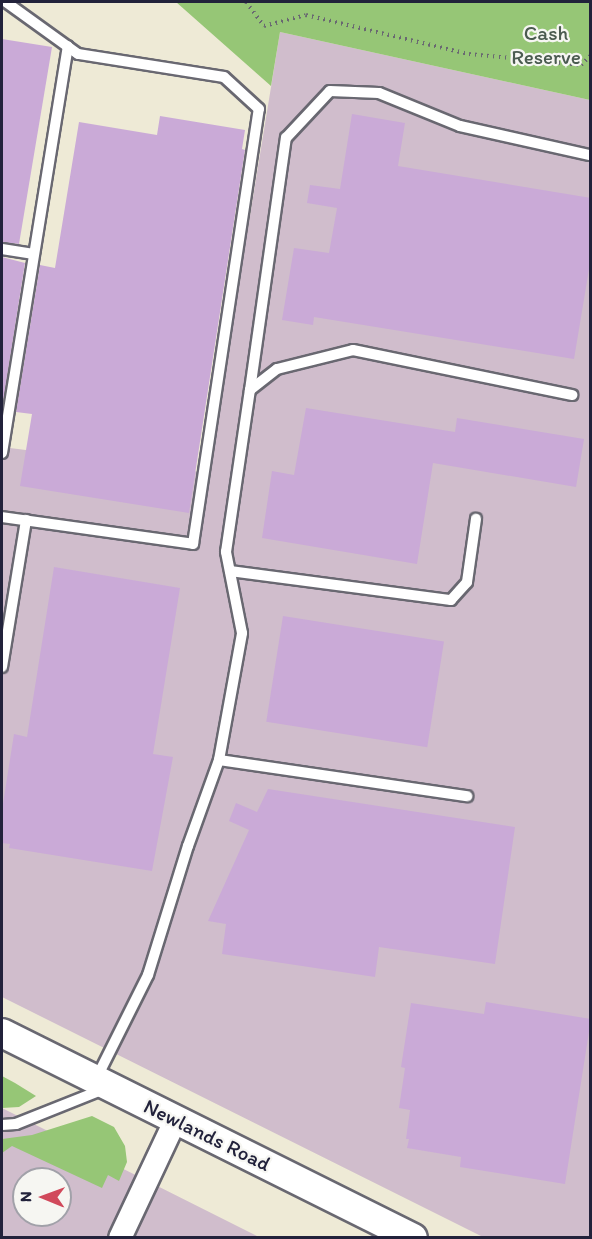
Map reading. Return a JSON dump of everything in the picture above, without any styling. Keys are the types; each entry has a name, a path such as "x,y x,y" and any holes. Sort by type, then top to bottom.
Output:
{"street":[{"name":"Newlands Road","path":"2,1033 413,1238"},
{"path":"120,1238 176,1119"}],"lane":[{"path":"2,517 193,544 259,109 224,77 78,54 6,2"},
{"path":"2,453 68,46"},
{"path":"2,1125 16,1124 103,1083 148,975 188,846 219,760 242,633 226,552 286,138 330,91 379,93 460,126 591,155"},
{"path":"2,249 34,254"},
{"path":"250,390 277,369 353,350 572,395"},
{"path":"230,570 451,600 466,582 476,519"},
{"path":"2,667 26,520"},
{"path":"219,760 467,796"}],"path":[{"path":"246,2 264,26 306,15 469,54 581,66 591,56"}],"shaded area":[{"path":"280,32 590,100 590,1237 483,1237 2,997 2,447 208,473"},
{"path":"2,1108 259,1237 2,1237"}],"green space":[{"name":"Cash Reserve","path":"176,2 590,2 590,100 280,32 271,86"},
{"path":"2,1076 36,1096 19,1107 2,1108"},
{"path":"92,1116 114,1127 125,1146 127,1162 119,1181 108,1175 102,1188 72,1174 72,1167 57,1167 12,1146 2,1153 2,1139 32,1135"}],"building":[{"path":"2,39 52,47 19,244 2,242"},
{"path":"352,114 405,123 398,166 591,198 591,257 574,359 314,317 313,325 282,320 294,248 329,253 337,208 307,203 310,185 340,189"},
{"path":"160,116 245,130 242,149 245,150 189,513 20,486 32,414 16,412 40,265 55,268 79,122 157,135"},
{"path":"2,257 25,263 2,409"},
{"path":"306,408 455,432 457,418 584,439 576,487 433,463 417,564 262,538 272,471 294,475"},
{"path":"54,567 180,588 153,754 173,757 152,871 9,848 10,844 2,843 2,810 14,734 27,737"},
{"path":"283,616 444,641 427,747 266,722"},
{"path":"268,789 515,827 495,964 379,947 375,977 222,954 226,924 208,921 249,830 229,821 236,803 257,812"},
{"path":"486,1002 591,1019 565,1184 460,1167 461,1157 407,1148 410,1110 399,1108 405,1068 401,1067 411,1003 484,1014"}]}
